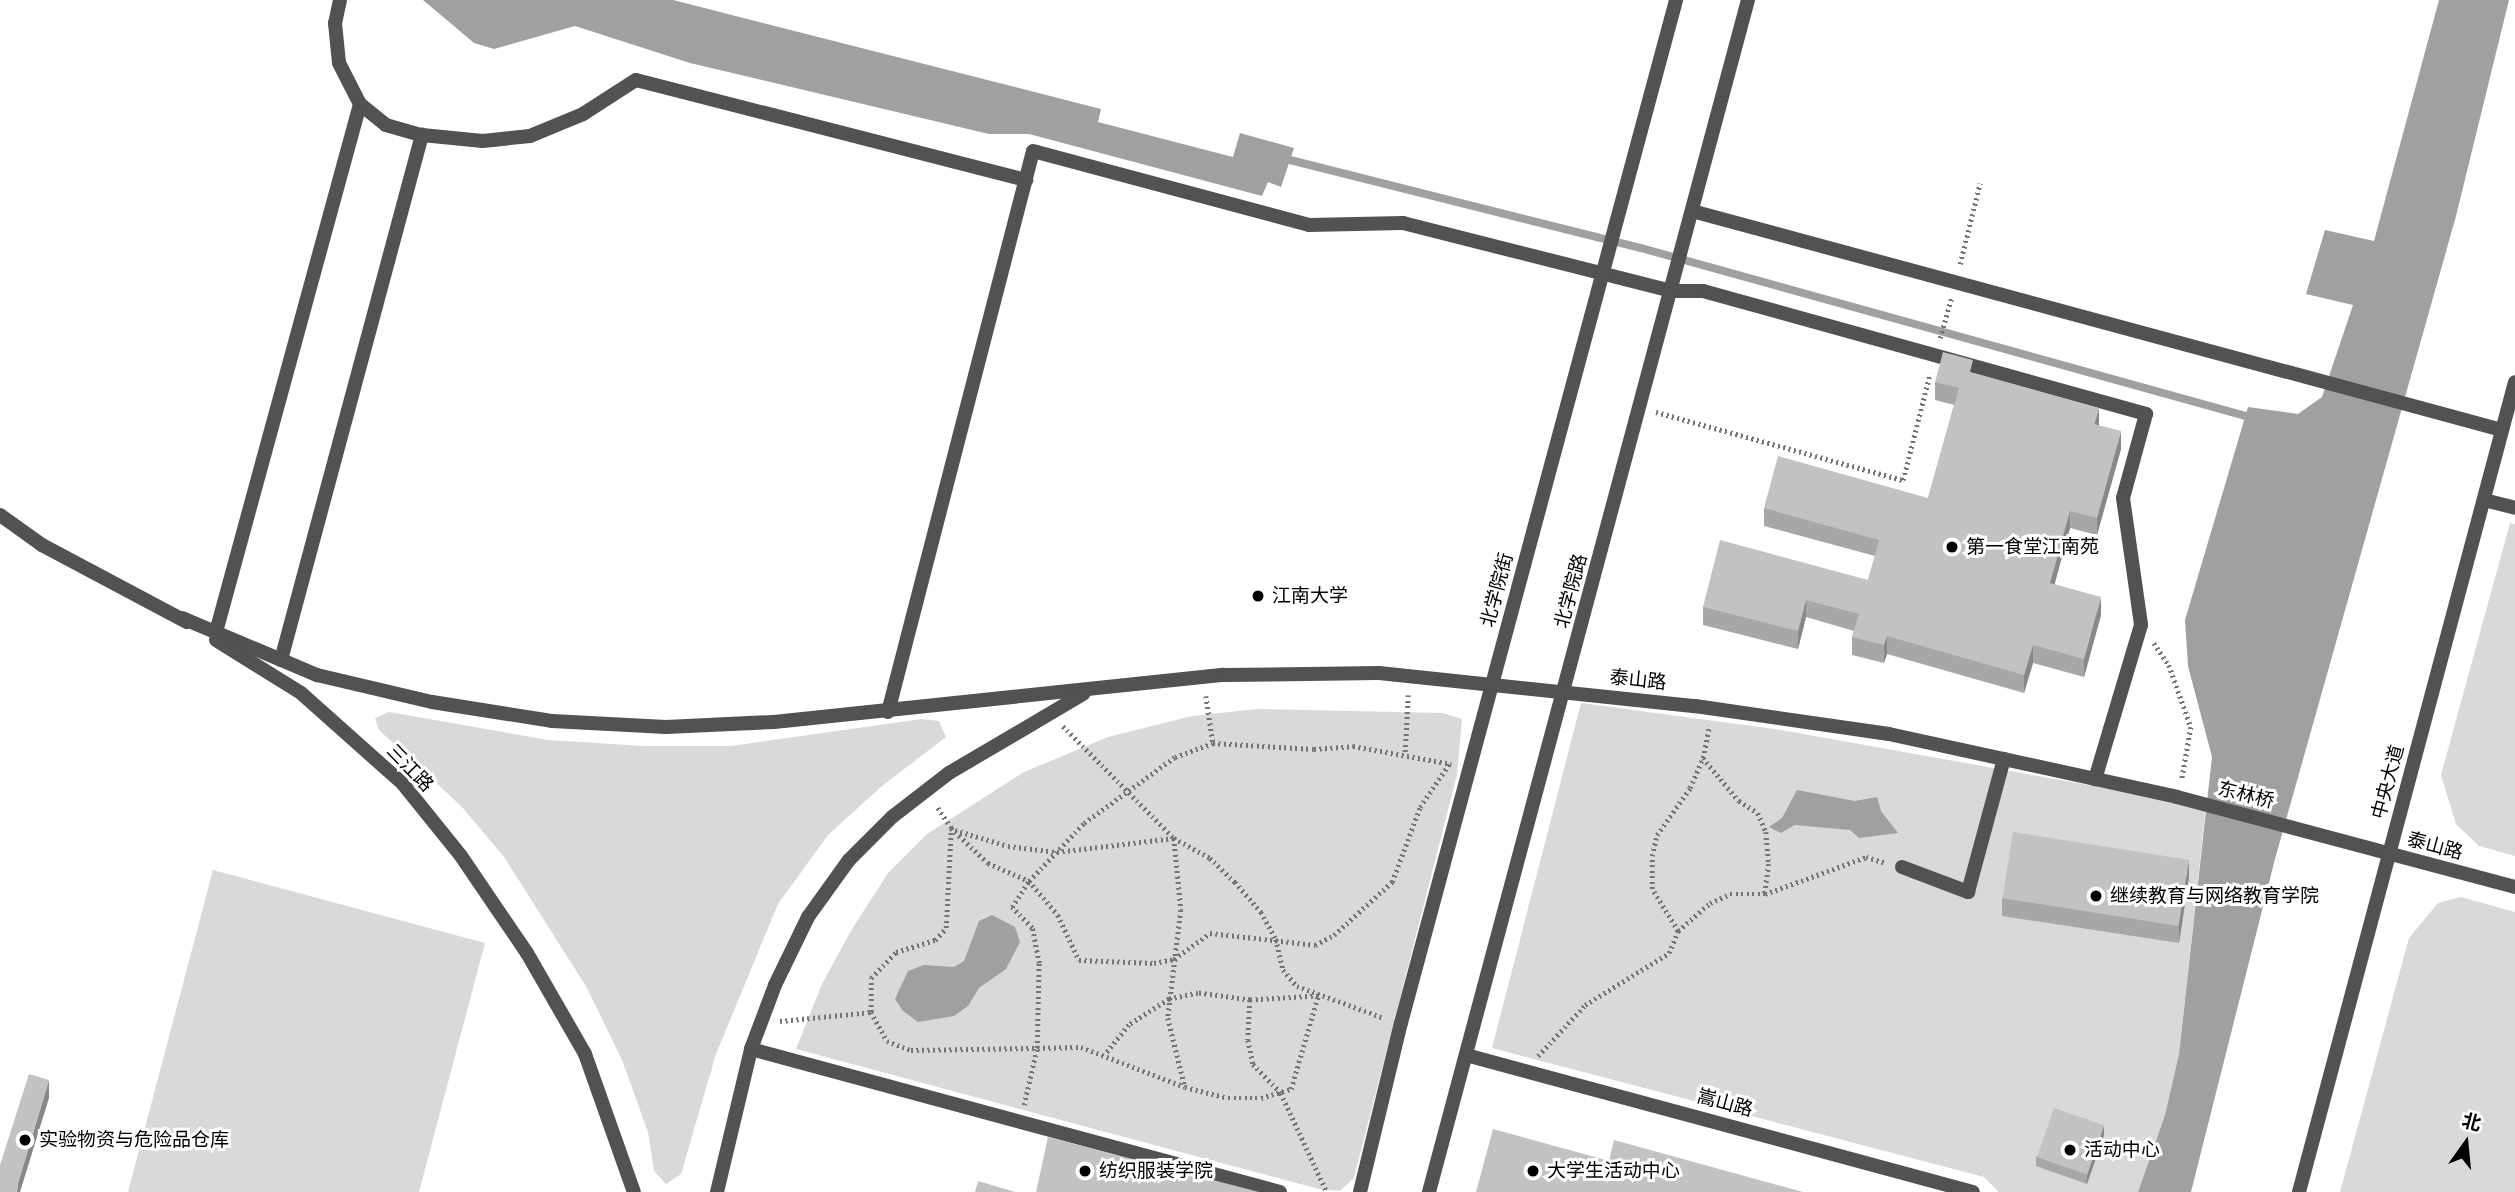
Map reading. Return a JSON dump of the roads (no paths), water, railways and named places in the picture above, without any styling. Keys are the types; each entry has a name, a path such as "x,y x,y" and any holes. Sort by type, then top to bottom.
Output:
{"street":[{"path":"340,0 335,23 339,63 360,104 386,125 422,135 483,141 530,136 583,114 636,80 1026,180"},
{"name":"北学院街","path":"1360,1192 1401,1023 1676,0"},
{"name":"北学院路","path":"1429,1192 1748,0"},
{"path":"216,632 360,104"},
{"path":"281,660 422,135"},
{"path":"888,712 1033,151 1310,225 1403,223 1671,291 1703,291 2146,414 2123,498 2141,625 2095,779"},
{"path":"1692,211 2502,430"},
{"name":"中央大道","path":"2299,1192 2515,382"},
{"path":"2484,500 2515,508"},
{"name":"三江路","path":"0,515 42,545 182,618 301,693 403,784 453,846 527,953 585,1054 634,1192"},
{"name":"泰山路","path":"182,618 317,675 432,702 552,721 666,727 888,712 1204,678 1380,673 1711,708 1889,734 2177,797"},
{"path":"717,1192 751,1049 761,1022 808,917 849,860 926,791 1087,692"},
{"path":"1902,867 1968,892 2004,759"},
{"name":"东林桥","path":"2177,797 2305,830"},
{"name":"泰山路","path":"2305,830 2515,887"},
{"path":"751,1049 1280,1192"},
{"name":"嵩山路","path":"1466,1055 1973,1192"}],"waterway":[{"path":"1290,160 1641,248 2246,416"}],"place":[{"name":"第一食堂江南苑","path":"1952,547"},
{"name":"江南大学","path":"1258,596"},
{"name":"继续教育与网络教育学院","path":"2096,896"},
{"name":"实验物资与危险品仓库","path":"25,1140"},
{"name":"活动中心","path":"2070,1150"},
{"name":"纺织服装学院","path":"1085,1171"},
{"name":"大学生活动中心","path":"1533,1171"}]}
